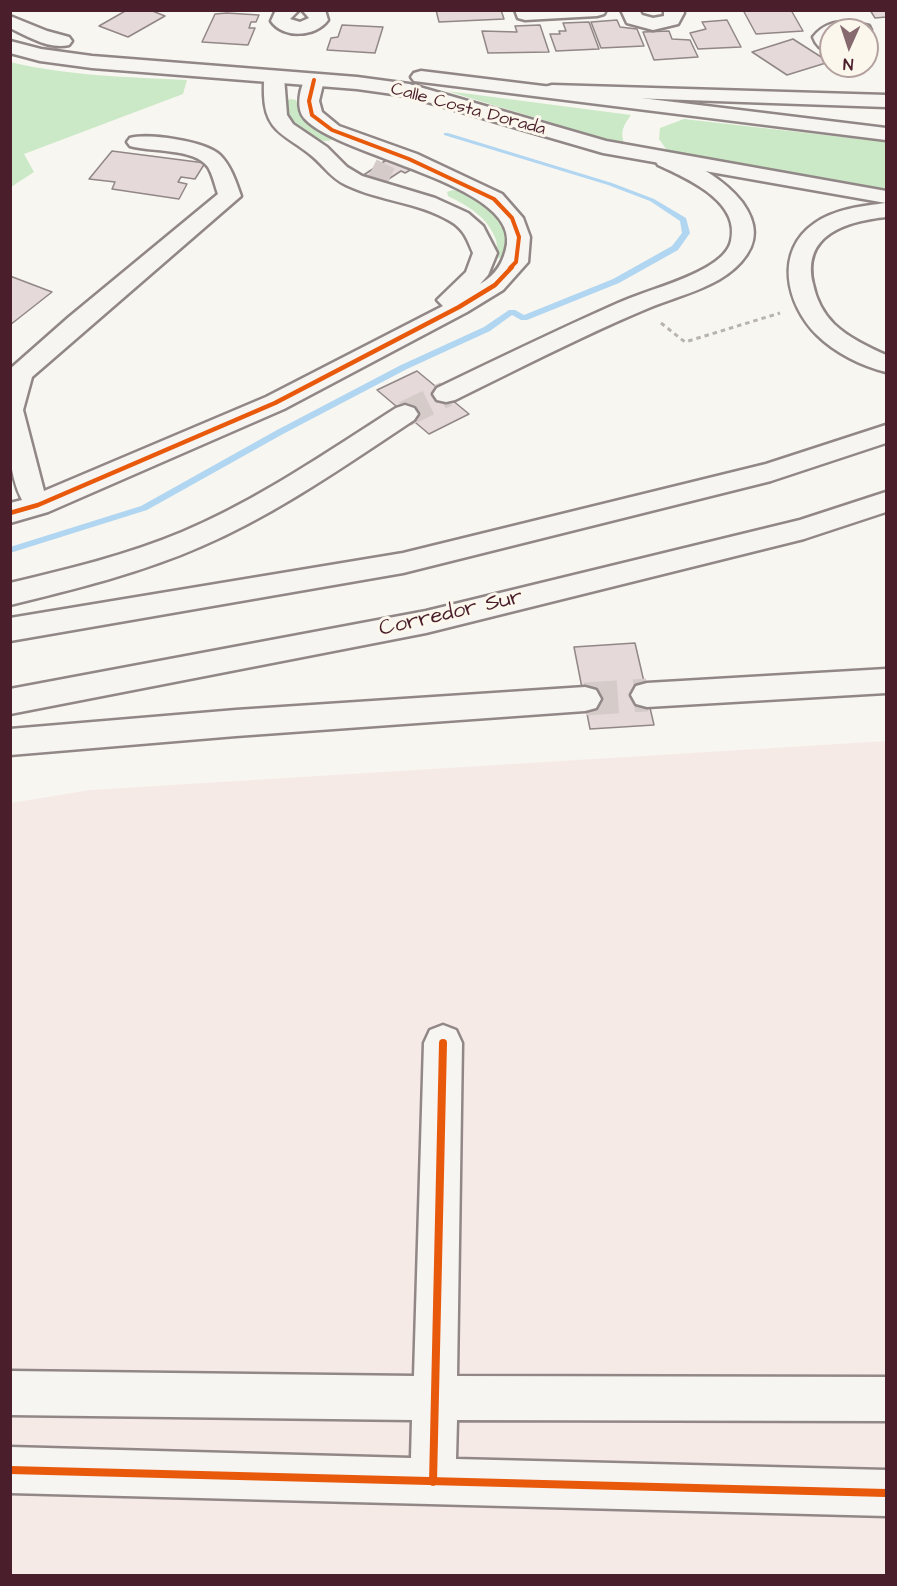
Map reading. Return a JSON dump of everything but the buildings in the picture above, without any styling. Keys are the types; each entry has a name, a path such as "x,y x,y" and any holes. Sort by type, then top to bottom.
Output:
{"main road":[{"path":"290,10 282,15 280,21 287,26 300,28 312,25 319,20 318,14 311,10"},
{"path":"524,10 525,14 597,10"},
{"path":"630,10 634,19 653,24 671,20 675,14 673,10"},
{"name":"Calle Costa Dorada","path":"10,21 40,35 109,50 297,64 886,134"},
{"name":"Calle Costa Dorada","path":"10,47 40,55 92,62 409,90 603,147 666,160 886,197"},
{"path":"10,513 25,494 261,390 450,299 476,275 484,253 474,230 454,212 416,189 314,148 293,137 277,120 273,101 274,77"},
{"path":"25,494 275,403 459,308 495,285 516,262 519,237 512,218 494,199 409,159 332,130 312,115 309,101 314,80"},
{"path":"535,91 886,101"},
{"path":"446,394 636,304 698,280 724,266 734,257 743,239 741,218 729,201 707,182 666,160 644,144 641,129 645,121 660,112 680,108"},
{"path":"25,494 10,410 20,374 78,321 230,196 221,171 207,155 178,147 137,142"},
{"path":"314,148 339,172 365,184 454,212"},
{"path":"886,210 846,217 831,223 813,236 802,255 799,268 799,280 807,305 827,330 843,343 886,364"},
{"path":"10,594 73,579 158,553 218,527 281,492 405,414"},
{"path":"10,630 403,563 771,472 886,434"},
{"name":"Corredor Sur","path":"10,702 426,621 804,529 886,502"},
{"path":"647,695 886,681"},
{"path":"10,742 236,723 585,699"},
{"path":"433,1482 443,1043"},
{"path":"10,1393 435,1398 886,1399"},
{"path":"10,1470 886,1493"}],"path":[{"path":"636,304 685,342 807,305"}],"shaded area":[{"path":"886,741 886,1575 11,1576 11,803 90,790"}],"green space":[{"path":"10,62 76,73 187,80 183,94 24,154 34,172 11,187"},
{"path":"447,91 631,115 623,129 622,136 625,145"},
{"path":"296,100 307,120 336,138 323,141 309,136 297,127 288,116 284,101"},
{"path":"684,119 886,142 886,189 679,155 666,149 659,139 660,128"},
{"path":"453,190 472,196 486,204 504,223 510,231 506,257 498,258 496,240 483,219 470,208 448,196 447,192"}],"waterway":[{"path":"10,550 144,508 280,432 404,367 487,329 512,312 524,318 616,281 675,248 686,233 683,220 652,200 610,184 446,134"}],"tunnel":[{"path":"372,169 390,178"},
{"path":"405,414 446,394"},
{"path":"585,699 647,695"}],"cycle path":[{"path":"10,513 38,505 275,403 459,307 495,285 516,262 519,237 512,218 494,199 409,159 332,130 312,115 309,101 314,80"},
{"path":"433,1482 443,1043"},
{"path":"10,1470 886,1493"}]}
